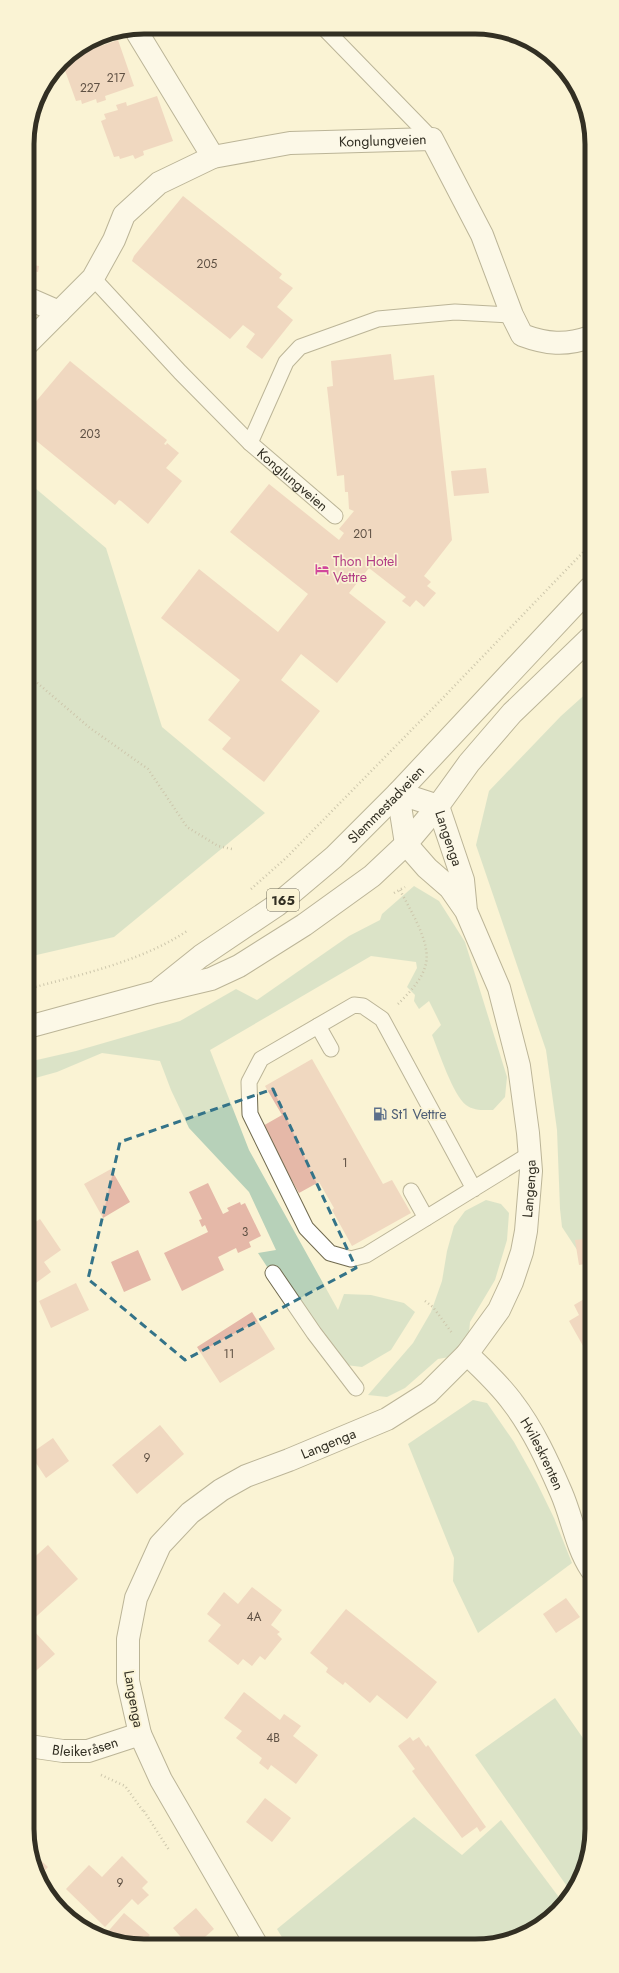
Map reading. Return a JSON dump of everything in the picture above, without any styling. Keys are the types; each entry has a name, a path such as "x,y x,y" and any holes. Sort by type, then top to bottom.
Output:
{"main road":[{"path":"138,34 213,157"},
{"name":"Konglungveien","path":"34,338 93,278 114,240 124,215 159,183 213,157 290,143 432,139 482,235 512,315 522,335 540,342 573,343 585,339"},
{"path":"34,301 59,312"},
{"name":"Slemmestadveien","path":"156,992 201,956 278,905 334,857 398,793 585,593"},
{"name":"Slemmestadveien","path":"34,1025 156,992 211,979 239,966 265,951 372,876 406,844 438,806 469,764 512,713 585,643"},
{"path":"398,793 406,844"},
{"name":"Langenga","path":"398,793 438,806 463,880 466,911"},
{"name":"Langenga","path":"253,1939 161,1780 140,1734 128,1681 128,1638 136,1598 160,1545 190,1513 221,1490 246,1476 289,1460 387,1419 428,1393 467,1354 498,1310 512,1282 522,1252 529,1207 531,1172 530,1154 519,1066 499,988 466,911 450,888 427,868 406,844"},
{"name":"Hvileskrenten","path":"467,1354 491,1377 514,1404 536,1440 562,1493 585,1555"},
{"name":"Bleikeråsen","path":"34,1747 63,1751 88,1751 140,1734"}],"lane":[{"path":"330,34 432,139"},
{"name":"Konglungveien","path":"93,278 180,372 250,443 335,516"},
{"name":"Konglungveien","path":"250,443 286,362 300,347 378,319 455,312 512,315"},
{"path":"474,1189 382,1020 363,1006 354,1005 261,1059 249,1082 250,1114 306,1228 330,1253 352,1259 366,1256 426,1218 474,1189 530,1154"},
{"path":"318,1026 331,1049"},
{"path":"411,1191 426,1218"},
{"path":"273,1273 326,1350 356,1388"}],"path":[{"path":"246,893 286,858 585,550"},
{"path":"34,680 90,728 148,769 186,826 218,846 232,849"},
{"path":"382,1020 411,990 426,967 426,948 424,940 400,890"},
{"path":"34,987 116,964 163,944 190,929"},
{"path":"425,1301 433,1308 467,1354"},
{"path":"93,1774 101,1775 125,1786 143,1811"}],"highlighted area":[{"path":"273,1089 356,1268 185,1360 88,1279 120,1142"}],"green space":[{"path":"34,487 106,548 162,727 265,813 114,937 34,956"},
{"path":"585,694 585,1262 562,1227 557,1130 546,1050 476,845 489,791 561,716"},
{"path":"414,886 439,901 465,942 507,1077 505,1097 493,1110 479,1110 469,1107 461,1100 451,1083 432,1035 441,1025 429,1001 419,1009 414,1001 415,995 407,987 417,968 416,962 371,956 210,1050 249,1150 338,1310 344,1294 371,1295 404,1303 415,1312 391,1350 362,1367 338,1364 304,1323 258,1253 276,1250 249,1192 189,1128 171,1090 160,1061 102,1053 57,1072 34,1078 34,1061 76,1051 180,1021 236,989 257,1000 349,936 380,920 382,914"},
{"path":"486,1200 501,1204 509,1213 507,1240 495,1280 470,1322 467,1354 438,1359 405,1388 387,1397 368,1395 413,1343 431,1312 442,1281 447,1251 454,1226 465,1211"},
{"path":"473,1400 487,1403 514,1442 537,1483 554,1518 572,1563 478,1633 453,1581 454,1558 408,1444"},
{"path":"555,1698 585,1741 585,1836 577,1871 568,1887 475,1755"},
{"path":"414,1817 462,1855 501,1820 560,1898 547,1912 524,1928 489,1938 283,1939 277,1929"}],"building":[{"path":"118,40 134,86 105,96 106,100 97,103 96,99 82,104 81,100 76,101 64,68 77,57 89,50"},
{"path":"157,96 173,141 143,151 144,155 135,159 133,155 120,159 119,156 114,157 101,121 106,119 104,114 118,110 116,105 126,102 127,106"},
{"path":"183,196 282,274 279,278 293,288 277,307 293,320 262,359 246,347 255,334 243,325 230,339 132,261 134,256"},
{"path":"34,265 39,266 38,272 34,271"},
{"name":"Thon Hotel Vettre","path":"391,354 394,380 434,375 452,540 424,576 431,582 427,586 436,593 424,607 416,600 410,607 402,601 406,597 369,568 349,593 386,622 337,683 301,654 281,680 320,711 264,782 222,749 231,738 208,720 240,680 161,618 199,569 278,632 308,594 230,532 269,484 339,540 344,533 339,529 354,511 349,509 348,492 345,492 344,475 337,476 327,387 333,386 331,361"},
{"path":"70,361 167,440 164,444 166,445 167,443 179,453 166,468 182,481 148,524 121,501 119,500 115,505 34,439 34,404"},
{"path":"486,468 489,493 454,496 451,471"},
{"path":"312,1059 383,1184 392,1180 411,1213 352,1246 332,1210 334,1208 319,1182 299,1193 261,1127 282,1115 265,1086"},
{"path":"111,1169 130,1202 103,1218 84,1184"},
{"path":"208,1183 223,1214 229,1211 227,1208 240,1202 241,1205 245,1203 261,1236 249,1242 251,1247 238,1253 236,1248 218,1257 224,1270 182,1291 164,1253 208,1232 205,1225 202,1227 199,1220 202,1219 189,1192"},
{"path":"40,1219 61,1250 44,1262 51,1272 34,1284 34,1223"},
{"path":"585,1239 585,1264 579,1265 575,1240"},
{"path":"138,1250 151,1280 124,1292 111,1262"},
{"path":"76,1283 89,1310 51,1328 39,1301"},
{"path":"585,1299 585,1349 569,1321 579,1315 574,1305"},
{"path":"252,1312 275,1349 220,1383 197,1347"},
{"path":"160,1425 184,1454 137,1494 112,1465"},
{"path":"53,1438 69,1461 46,1478 34,1460 34,1451"},
{"path":"48,1545 78,1579 34,1619 34,1558"},
{"path":"252,1587 282,1610 271,1625 280,1632 277,1634 282,1639 265,1660 260,1656 252,1666 243,1659 238,1665 208,1641 221,1625 207,1614 224,1592 238,1604"},
{"path":"566,1598 580,1617 556,1633 543,1614"},
{"path":"346,1609 437,1682 407,1719 377,1695 370,1703 345,1682 343,1685 326,1672 328,1668 310,1653"},
{"path":"34,1631 55,1654 34,1673"},
{"path":"244,1692 280,1720 284,1714 301,1726 293,1736 318,1755 296,1784 271,1765 268,1770 259,1763 262,1758 236,1738 242,1731 224,1718"},
{"path":"410,1737 413,1741 419,1737 426,1747 428,1745 486,1827 480,1832 477,1827 462,1838 412,1771 415,1769 398,1746"},
{"path":"265,1798 291,1818 272,1842 246,1822"},
{"path":"122,1856 148,1882 142,1888 149,1895 138,1905 132,1899 105,1927 66,1889 89,1865 102,1877"},
{"path":"38,1858 48,1867 43,1872"},
{"path":"196,1908 214,1929 203,1939 183,1939 173,1928"},
{"path":"124,1913 150,1935 146,1939 144,1939 123,1937 107,1932"}],"place":[{"name":"Thon Hotel Vettre","path":"322,569"},
{"name":"St1 Vettre","path":"380,1114"}]}
